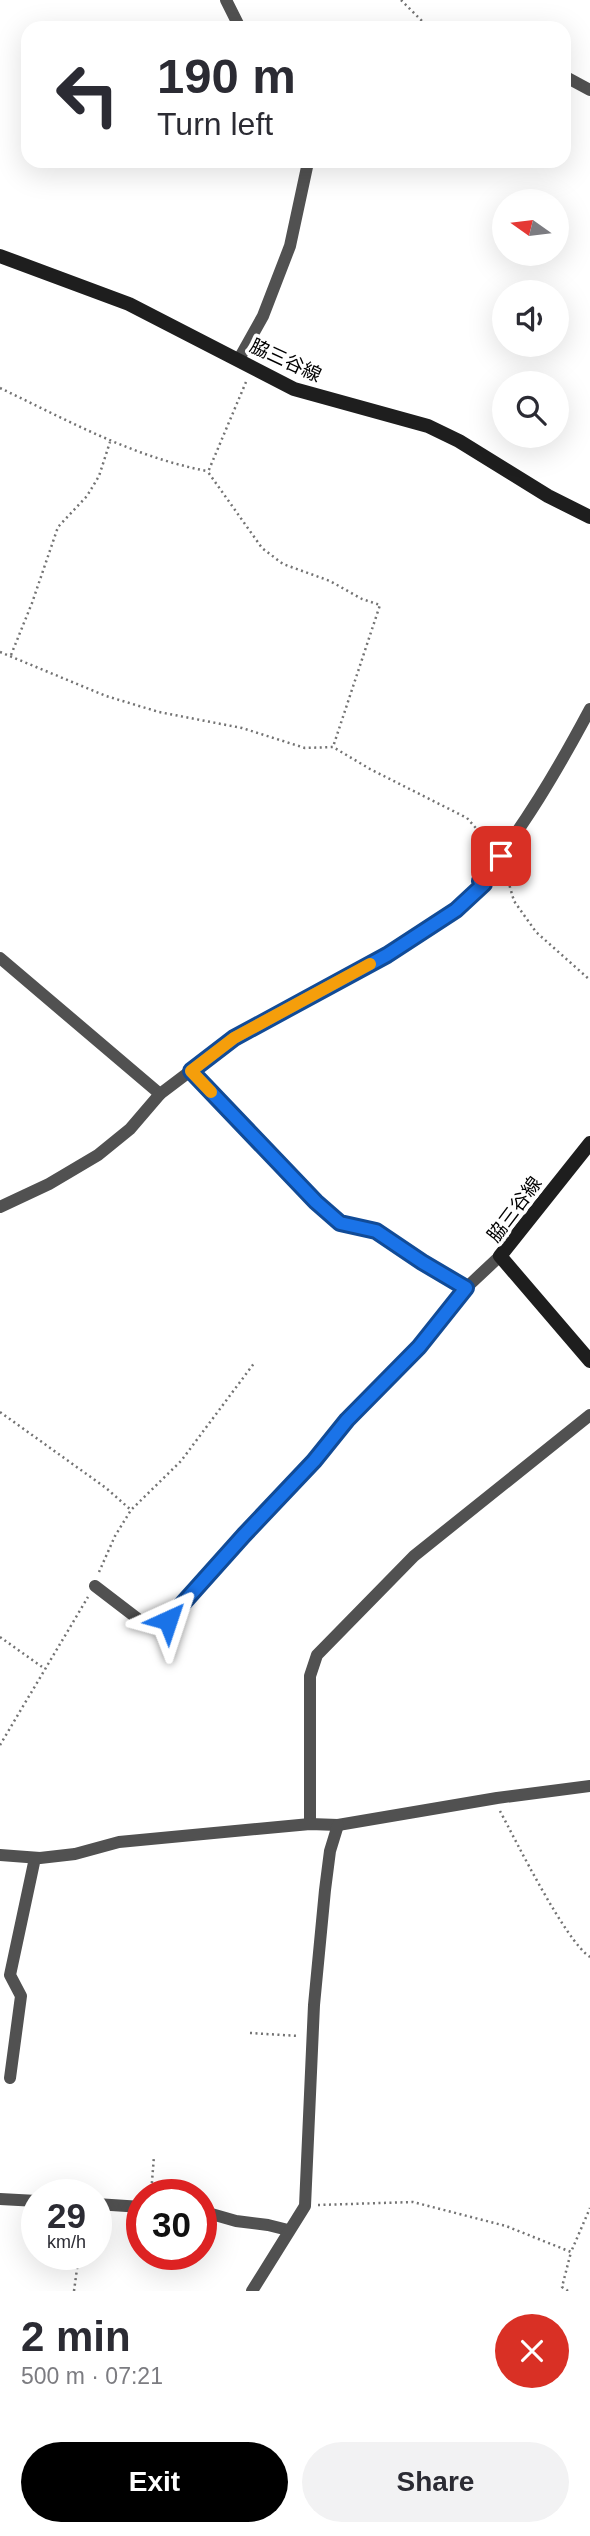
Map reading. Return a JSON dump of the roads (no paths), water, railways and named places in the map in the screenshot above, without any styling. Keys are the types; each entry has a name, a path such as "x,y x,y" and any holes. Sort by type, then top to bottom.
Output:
{"main road":[{"name":"脇三谷線","path":"0,256 129,304 294,389 428,426 548,496 590,517"},
{"name":"脇三谷線","path":"590,1143 500,1256 590,1361"}],"street":[{"path":"226,0 236,21"},
{"path":"571,80 590,90"},
{"path":"239,359 263,316 290,246 306,168"},
{"path":"0,1207 49,1184 98,1155 130,1129 160,1094 234,1038 387,955 456,910 484,884 480,881 526,819 590,709"},
{"path":"0,958 160,1094"},
{"path":"191,1071 316,1202 340,1223 376,1231 466,1288"},
{"path":"95,1586 142,1622 154,1626 168,1620 314,1461 347,1420 419,1347 466,1288 500,1256"},
{"path":"310,1824 310,1676 317,1655 414,1556 590,1415"},
{"path":"0,1854 35,1858 75,1854 120,1842 310,1824 338,1825 590,1786"},
{"path":"252,2291 304,2206 313,2036 325,1890 330,1851 338,1825"},
{"path":"10,2078 21,1996 10,1975 35,1858"},
{"path":"0,2199 21,2200"},
{"path":"217,2216 288,2231"}]}
